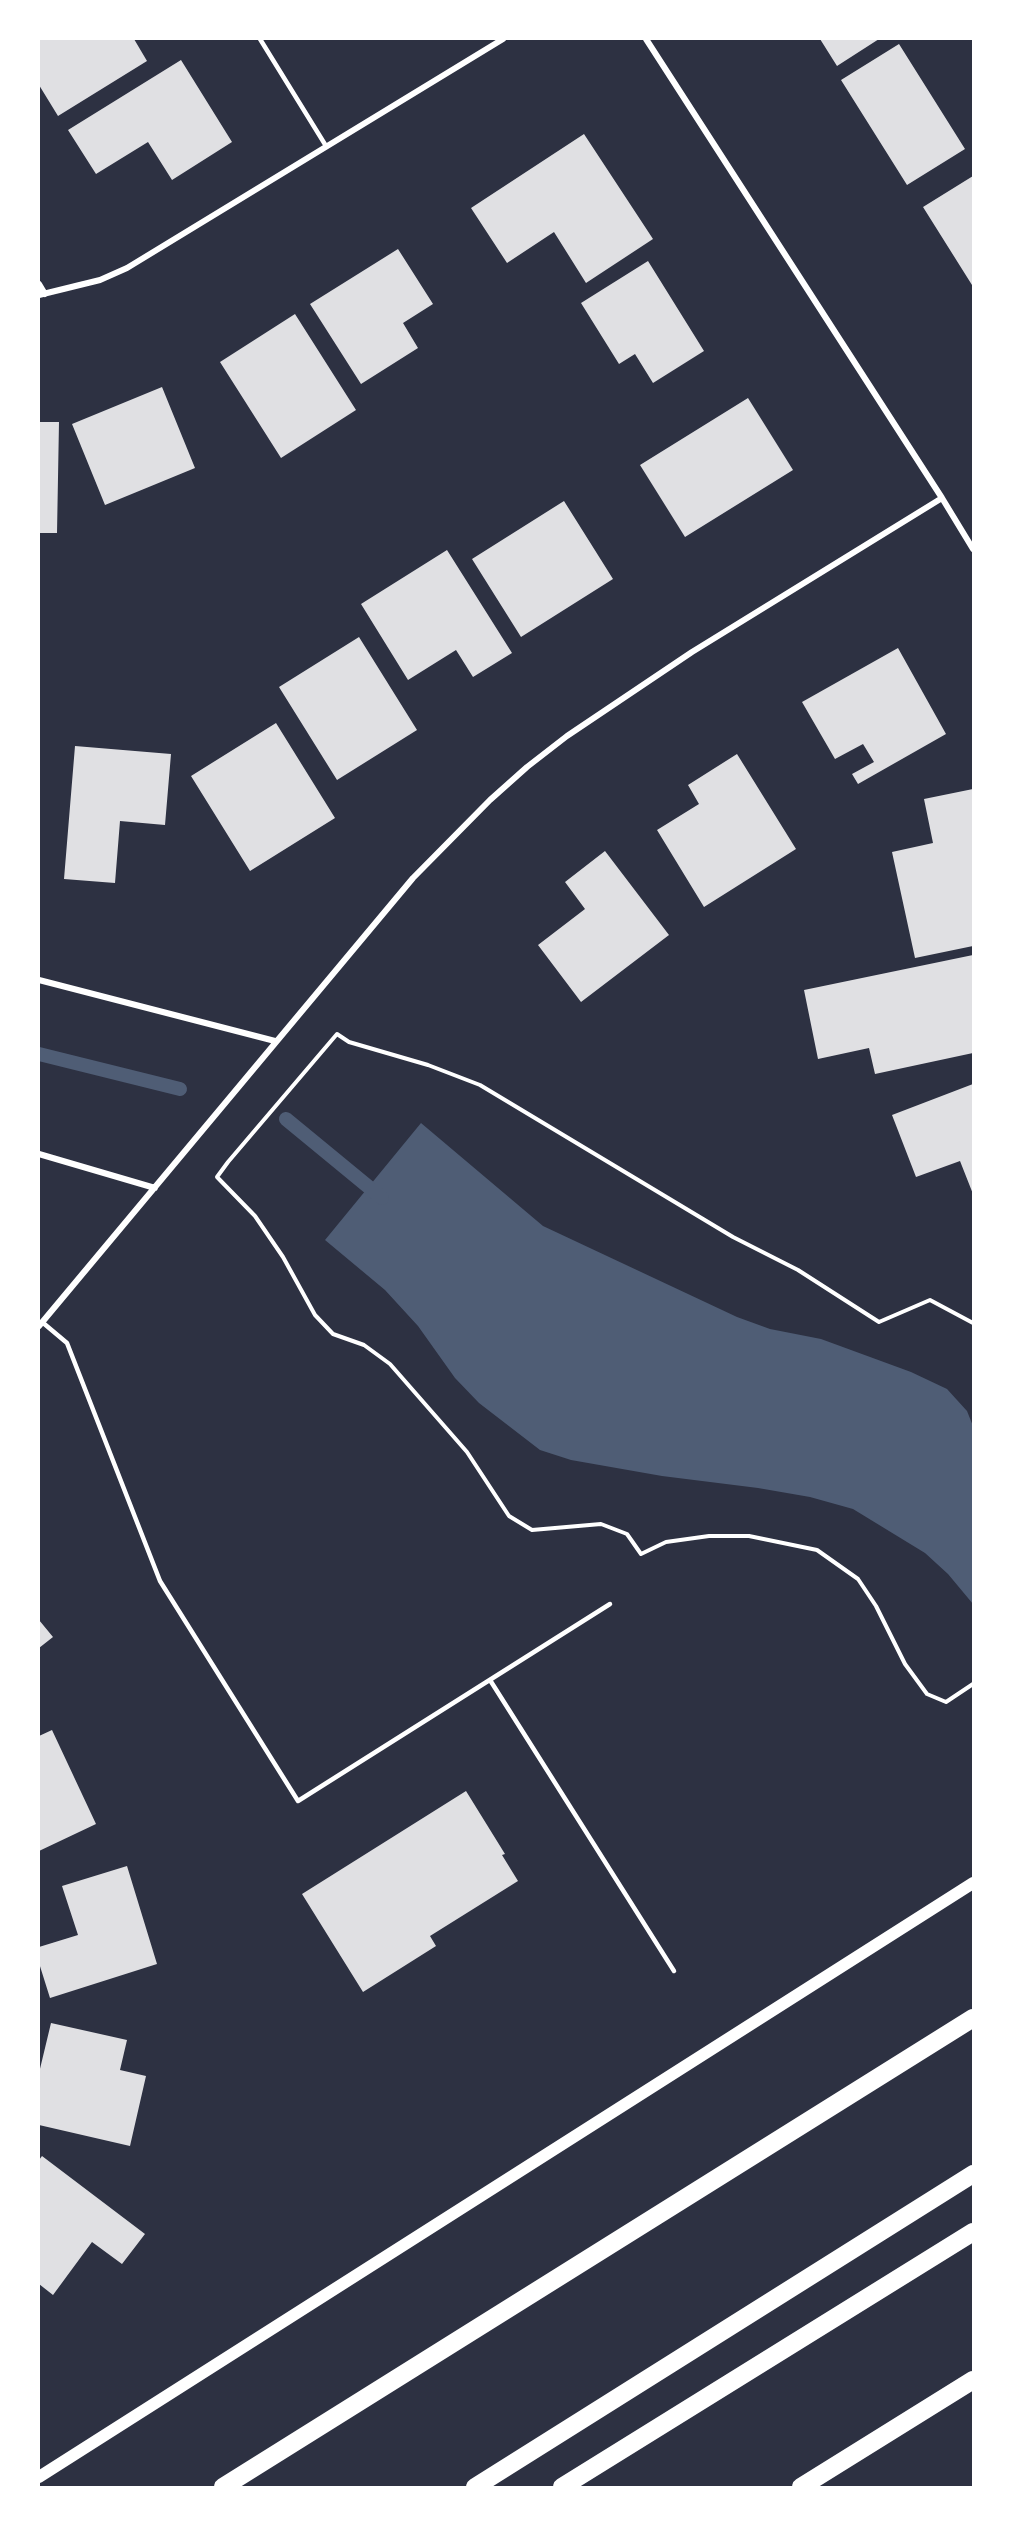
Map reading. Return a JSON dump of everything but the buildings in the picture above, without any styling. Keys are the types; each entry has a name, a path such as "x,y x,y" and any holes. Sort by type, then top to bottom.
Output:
{"highway":[{"path":"223,2487 973,2018"},
{"path":"475,2487 973,2174"},
{"path":"562,2487 973,2232"},
{"path":"801,2487 973,2380"}],"main road":[{"path":"39,2477 973,1883"}],"street":[{"path":"39,284 42,295 100,280 127,268 503,39"},
{"path":"646,39 973,549"},
{"path":"41,1324 413,878 490,800 567,736 692,652 942,498"},
{"path":"39,980 275,1041"},
{"path":"39,1154 155,1188"}],"lane":[{"path":"260,39 326,146"},
{"path":"41,1324 67,1343 159,1581 298,1801 610,1604"},
{"path":"490,1680 674,1971"}],"path":[{"path":"973,1323 930,1300 879,1322 798,1270 733,1237 480,1085 428,1065 349,1042 337,1034 217,1178 255,1216 283,1257 315,1315 333,1334 364,1345 390,1364 467,1452 509,1516 532,1530 601,1524 627,1534 640,1554 666,1542 709,1536 749,1536 817,1550 858,1579 876,1605 905,1664 927,1694 946,1701 973,1684"}],"water":[{"path":"421,1123 543,1226 737,1317 770,1329 821,1339 911,1372 947,1389 967,1411 973,1426 973,1604 948,1574 925,1553 853,1509 810,1497 662,1476 571,1460 540,1450 479,1403 455,1378 418,1326 385,1290 325,1240"}],"waterway":[{"path":"39,1054 180,1089"},
{"path":"286,1119 382,1198"}]}
